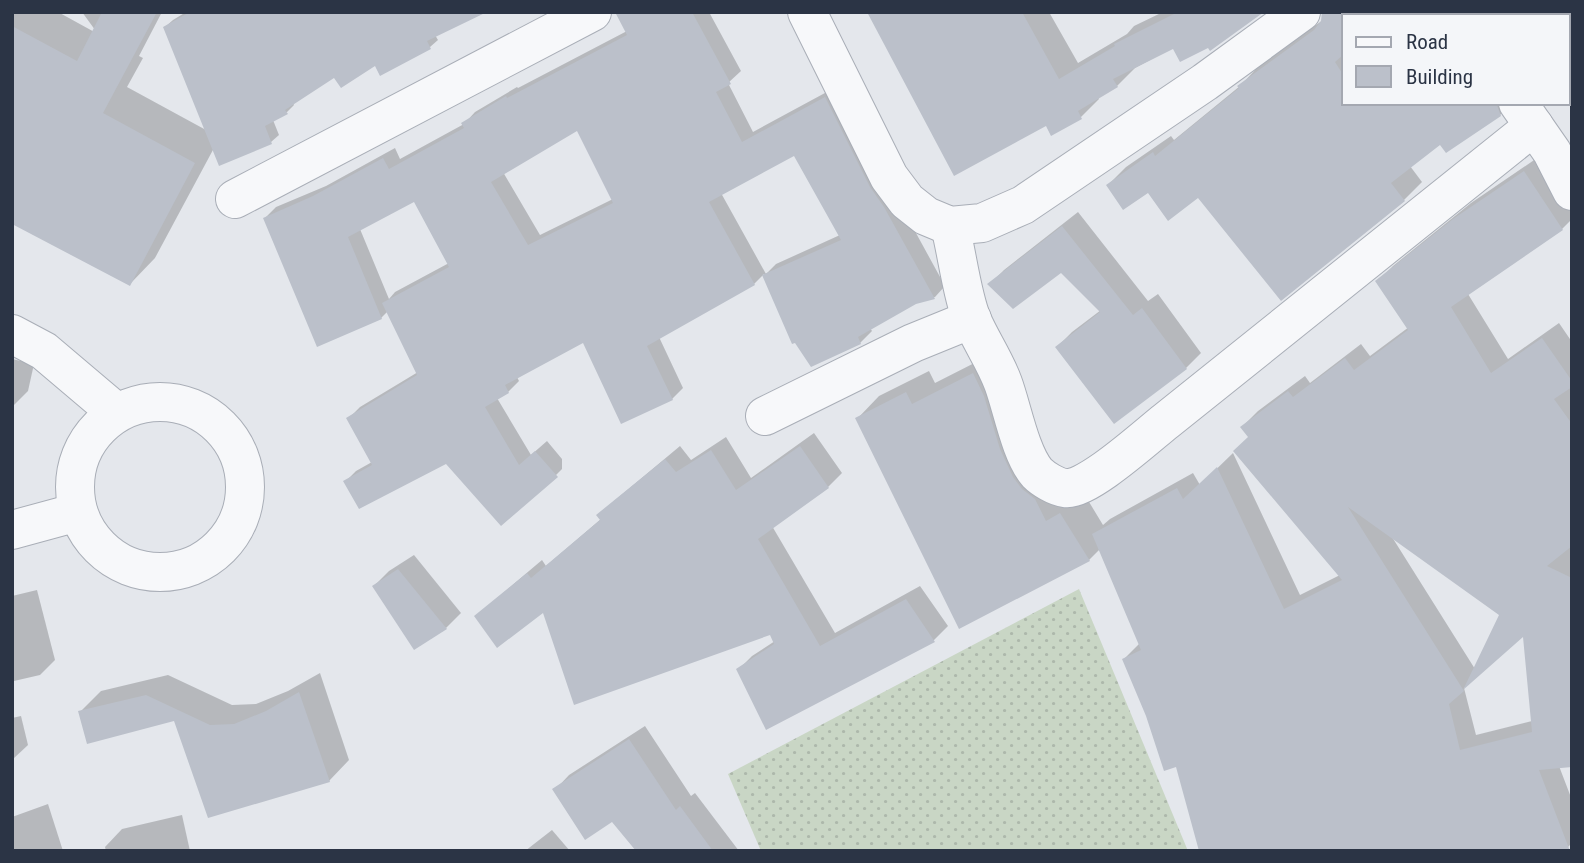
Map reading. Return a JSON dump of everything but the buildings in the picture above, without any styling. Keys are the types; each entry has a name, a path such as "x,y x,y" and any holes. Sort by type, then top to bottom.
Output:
{"street":[{"path":"235,199 592,12"},
{"path":"807,12 889,177 907,201 926,216 950,226 982,223 1023,205 1205,82 1301,12"},
{"path":"950,226 972,319 1003,383 1024,446 1036,472 1046,480 1065,488 1087,483 1166,421 1526,115 1552,152 1572,191"},
{"path":"765,416 913,343 972,319"},
{"path":"12,334 44,351 117,412"},
{"path":"147,401 179,402 209,416 231,440 243,469 244,502 232,532 210,556 180,570 148,572 117,562 93,541 78,512 75,474 88,438 117,412 147,401"},
{"path":"12,530 78,512"}],"green space":[{"path":"1079,589 1188,851 761,851 728,774"}]}
